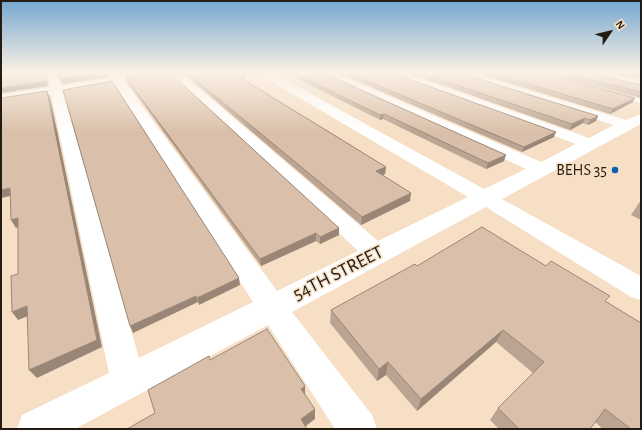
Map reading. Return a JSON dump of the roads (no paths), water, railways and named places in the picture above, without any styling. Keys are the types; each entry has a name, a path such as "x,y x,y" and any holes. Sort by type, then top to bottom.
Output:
{"street":[{"path":"1,99 21,92"},
{"path":"57,92 128,382"},
{"path":"132,92 272,307 358,429"},
{"path":"191,92 377,254"},
{"path":"298,92 641,289"},
{"path":"369,92 542,169"},
{"path":"447,92 590,144"},
{"path":"529,92 634,122"},
{"name":"54TH STREET","path":"36,429 634,122"}],"lane":[{"path":"612,93 641,101"}],"place":[{"name":"BEHS 35","path":"615,170"}]}
